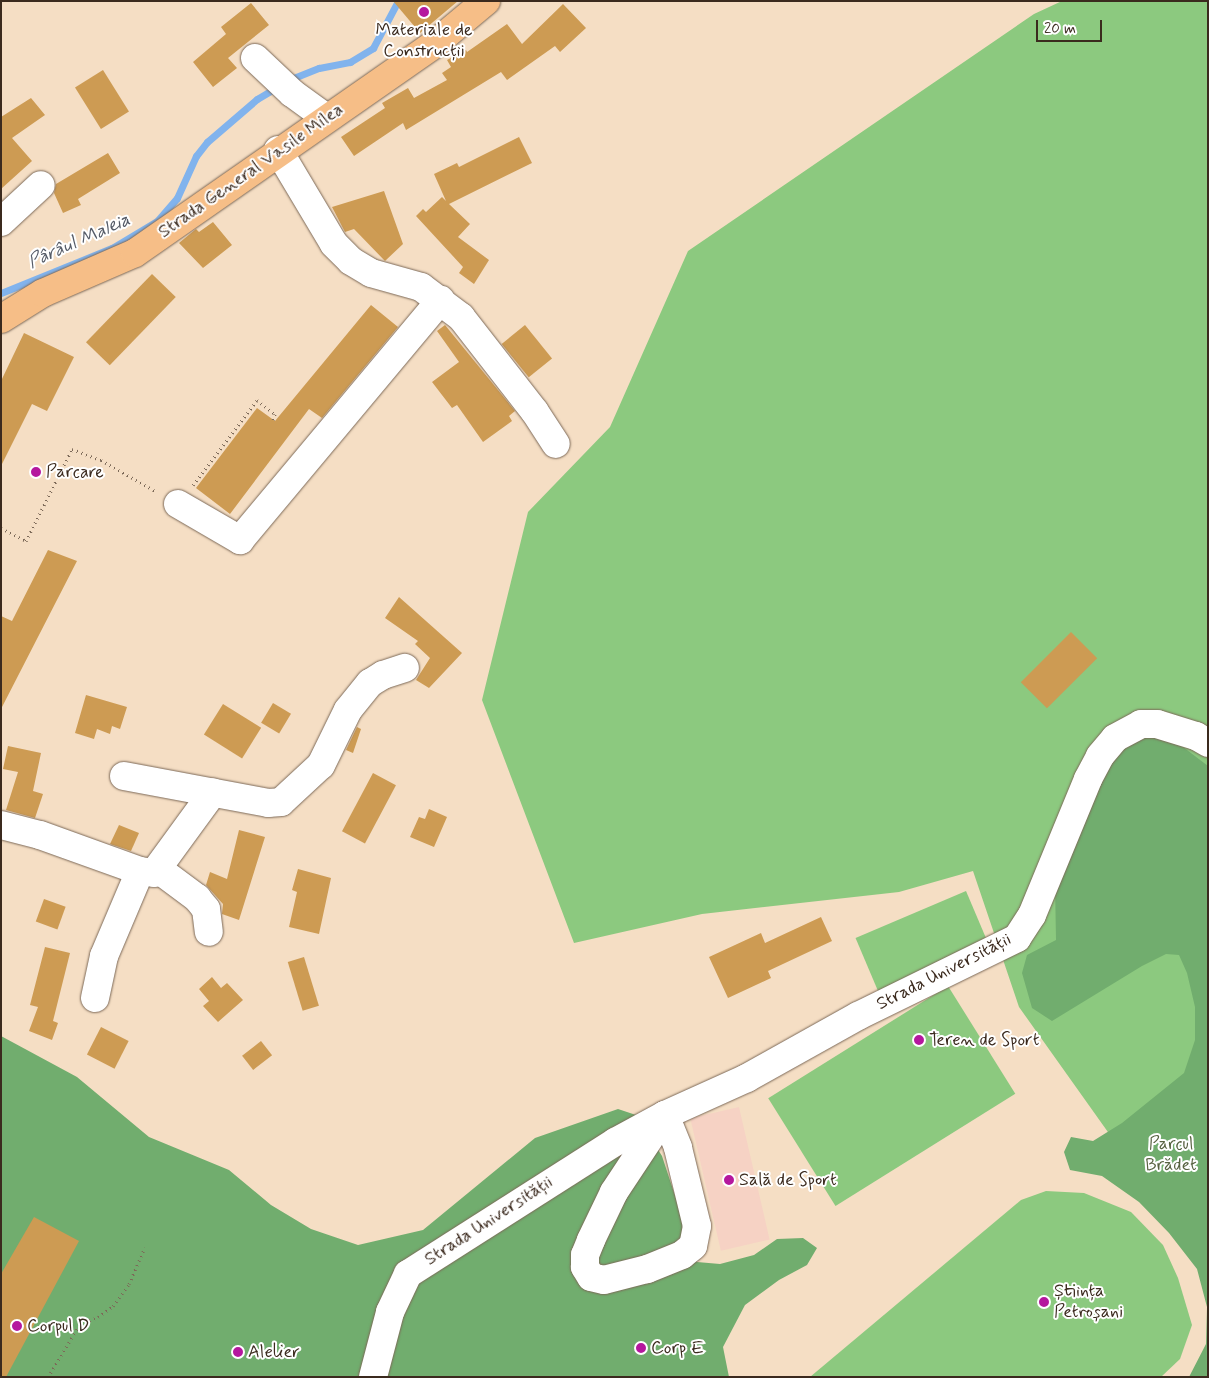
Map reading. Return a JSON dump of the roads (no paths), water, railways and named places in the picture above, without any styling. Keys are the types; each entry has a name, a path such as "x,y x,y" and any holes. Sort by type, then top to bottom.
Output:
{"main road":[{"name":"Strada General Vasile Milea","path":"1,318 43,294 135,252 325,117 437,42 486,1"}],"street":[{"path":"263,66 292,93 325,117"},
{"path":"278,150 334,244 351,261 371,273 421,287 441,300 461,317 535,412 556,444"},
{"path":"1,222 41,185"},
{"path":"178,504 240,540 441,300"},
{"path":"124,776 268,803 281,802 321,765 348,710 370,683 383,675 405,668"},
{"name":"Strada Universității","path":"373,1377 390,1312 408,1274 576,1165 665,1115 747,1078 858,1016 1017,938 1032,915 1088,779 1100,756 1115,738 1141,724 1157,724 1208,743"},
{"path":"95,998 104,956 149,870 213,792"},
{"path":"1,825 40,835 149,870 197,898 206,910 208,932"},
{"path":"665,1115 678,1148 697,1226 693,1246 682,1255 647,1269 604,1280 591,1277 585,1267 585,1255 591,1240 614,1192 665,1115"}],"waterway":[{"name":"Pârâul Maleia","path":"286,81 319,68 350,62 373,48 398,1"},
{"name":"Pârâul Maleia","path":"1,293 112,248 157,221 177,198 196,156 207,142 257,99 277,87"}],"place":[{"name":"Materiale de Construcții","path":"424,12"},
{"name":"Parcare","path":"36,472"},
{"name":"Teren de Sport","path":"919,1040"},
{"name":"Sală de Sport","path":"729,1180"},
{"name":"Știința Petroșani","path":"1044,1302"},
{"name":"Corpul D","path":"17,1326"},
{"name":"Corp E","path":"641,1348"},
{"name":"Alelier","path":"238,1352"}],"park label":[{"name":"Parcul Brădet","path":"1171,1155"}]}
